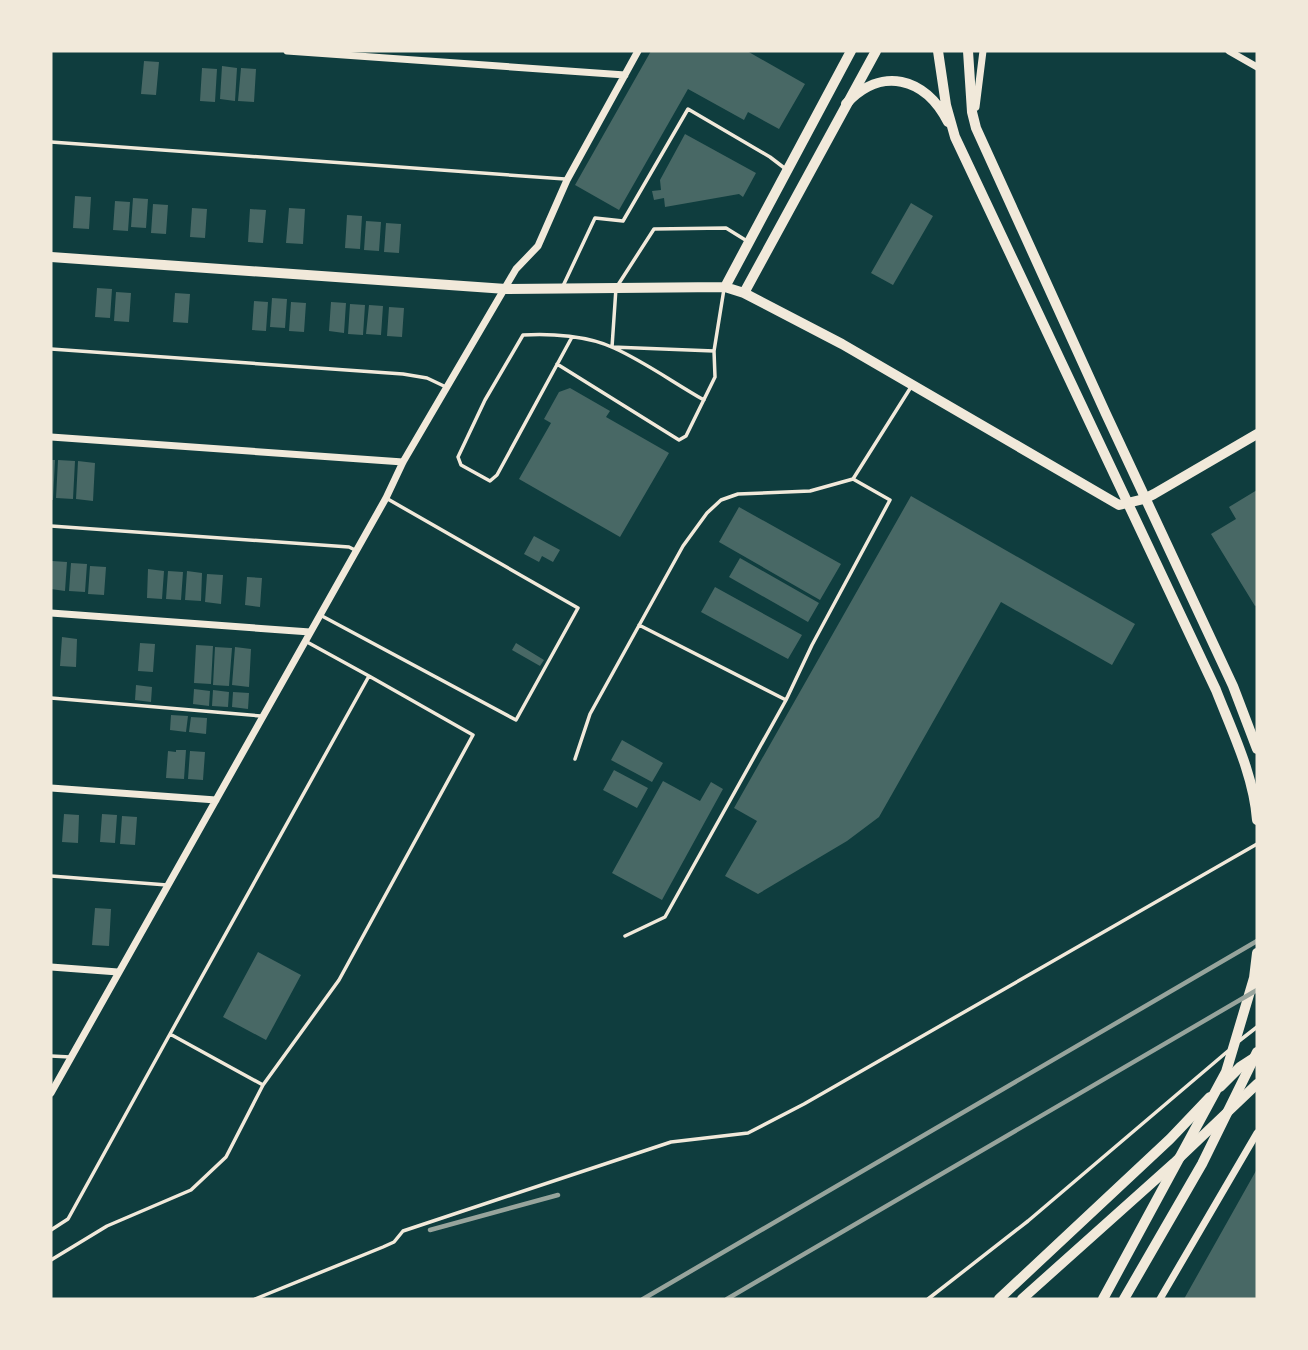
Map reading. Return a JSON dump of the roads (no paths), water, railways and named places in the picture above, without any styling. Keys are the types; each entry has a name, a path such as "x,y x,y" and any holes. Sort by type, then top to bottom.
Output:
{"main road":[{"path":"938,51 946,104 955,137"},
{"path":"968,51 972,112 976,128 1233,686 1257,749"},
{"path":"846,104 856,93 872,84 889,81 906,83 928,94 945,117 1216,691 1237,743 1256,804 1257,820"},
{"path":"1103,1299 1226,1072 1254,978 1257,953"},
{"path":"1124,1299 1202,1164 1257,1054"}],"street":[{"path":"287,51 625,75"},
{"path":"51,1093 386,498 402,462 516,270 538,246 567,180 638,51"},
{"path":"725,287 852,51"},
{"path":"744,293 876,51"},
{"path":"976,128 976,101 983,51"},
{"path":"1229,51 1257,67"},
{"path":"51,257 506,289 725,287 744,293 842,344 1119,505 1154,494 1257,434"},
{"path":"51,438 402,462"},
{"path":"51,613 310,632"},
{"path":"51,788 216,800"},
{"path":"51,967 118,972"},
{"path":"999,1299 1170,1139 1240,1067 1257,1054"},
{"path":"1022,1299 1174,1163 1257,1084"},
{"path":"1160,1299 1257,1133"}],"lane":[{"path":"562,288 595,218 624,220 688,108 787,170"},
{"path":"51,142 567,180"},
{"path":"612,347 616,288 654,229 726,228 749,242"},
{"path":"557,364 679,440 686,436 715,377 715,351 725,287"},
{"path":"572,337 497,475 490,481 461,464 458,457 485,400 523,335 552,333 572,337 612,347 715,351"},
{"path":"612,347 704,400"},
{"path":"51,349 403,374 427,379 446,387"},
{"path":"575,759 590,714 683,546 707,513 721,500 738,494 810,491 853,479 912,386"},
{"path":"625,936 665,917 786,700 812,645 890,500 853,479"},
{"path":"320,615 516,720 533,690 578,608 386,498"},
{"path":"51,526 349,547 356,551"},
{"path":"639,625 786,700"},
{"path":"51,1261 107,1226 191,1190 226,1157 263,1085 339,980 473,735 305,641"},
{"path":"51,1230 68,1219 369,676"},
{"path":"51,698 263,716"},
{"path":"255,1299 394,1242 403,1231 671,1142 748,1133 804,1104 1257,844"},
{"path":"51,876 167,885"},
{"path":"928,1299 1028,1221 1257,1027"},
{"path":"170,1034 263,1085"},
{"path":"51,1056 71,1057"}],"railway":[{"path":"643,1299 1257,941"},
{"path":"727,1299 1257,990"},
{"path":"430,1230 558,1195"}]}
